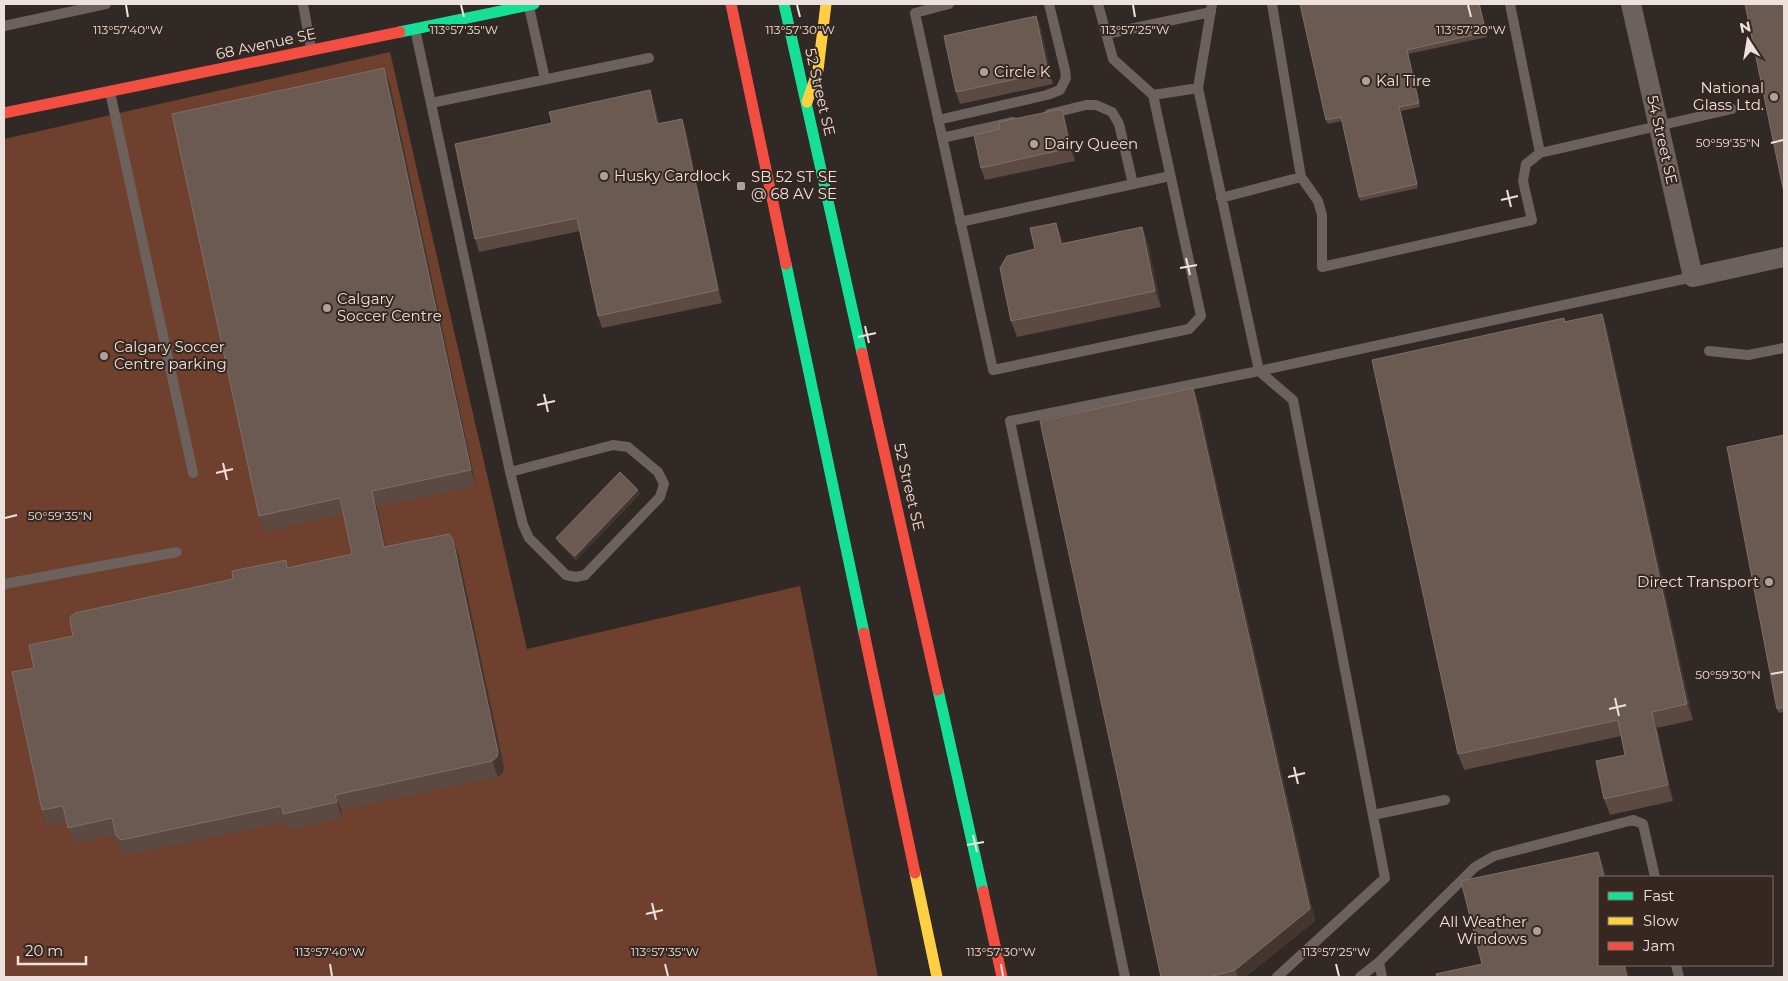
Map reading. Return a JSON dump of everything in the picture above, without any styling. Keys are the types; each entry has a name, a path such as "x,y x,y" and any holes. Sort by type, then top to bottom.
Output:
{"main road":[{"name":"68 Avenue SE","path":"4,113 531,4"},
{"path":"731,4 937,977"},
{"name":"52 Street SE","path":"784,4 1002,977"},
{"path":"807,102 818,70 826,4"}],"street":[{"name":"54 Street SE","path":"1631,4 1693,277"},
{"path":"1693,277 1784,257"}],"lane":[{"path":"4,26 106,4"},
{"path":"302,4 311,50"},
{"path":"531,4 545,80"},
{"path":"949,4 914,13 993,370 1189,329 1201,316 1153,95 1113,59 1098,4"},
{"path":"938,120 1048,95 1060,90 1066,78 1065,70 1049,4"},
{"path":"1272,4 1301,177 1318,201 1322,214 1322,267 1532,220 1523,181 1526,164 1540,153 1732,109"},
{"path":"1510,4 1540,153"},
{"path":"1106,34 1212,8 1198,88 1258,371 1292,400 1385,878 1277,977"},
{"path":"415,28 510,472 523,525 529,538 566,575 576,577 585,575 660,497 664,484 658,472 628,447 613,445 510,472"},
{"path":"430,103 649,58"},
{"path":"1153,95 1198,88"},
{"path":"109,91 194,473"},
{"path":"1038,116 1086,105 1096,105 1112,112 1119,124 1133,184"},
{"path":"942,138 1019,121"},
{"path":"960,222 1170,176"},
{"path":"1221,198 1301,177"},
{"path":"1125,977 1010,421 1258,371 1693,277"},
{"path":"1709,351 1748,356 1784,348"},
{"path":"4,584 177,552"},
{"path":"1373,815 1445,800"},
{"path":"1360,977 1378,962 1475,867 1494,856 1633,820 1643,824 1655,876"},
{"path":"1378,962 1382,977"}],"shaded area":[{"path":"390,52 527,649 800,586 878,977 4,977 4,139"}],"building":[{"name":"Kal Tire","path":"1300,4 1479,4 1486,32 1407,50 1419,103 1399,107 1417,184 1359,197 1341,117 1326,120"},
{"name":"National Glass Ltd.","path":"1745,4 1784,4 1784,193"},
{"path":"1036,16 1048,72 956,92 944,36"},
{"name":"Calgary Soccer Centre","path":"384,68 471,470 372,491 384,547 449,534 453,540 498,752 497,757 492,761 335,795 337,802 283,814 282,806 121,840 116,835 112,818 68,828 63,806 42,810 12,672 34,668 29,645 73,636 70,621 71,616 75,613 233,579 232,571 286,560 287,568 352,554 340,498 259,516 172,114"},
{"path":"650,90 657,124 682,119 718,290 598,316 577,218 475,239 455,144 552,123 549,112"},
{"path":"1062,109 1070,148 981,168 974,135 1000,129 999,122"},
{"path":"1056,223 1061,244 1142,227 1155,291 1011,321 1000,268 1007,256 1035,249 1030,228"},
{"path":"1602,314 1687,704 1652,712 1668,785 1604,799 1596,761 1625,755 1618,720 1458,754 1372,360 1564,318 1564,322"},
{"path":"1193,388 1310,909 1235,970 1210,977 1161,977 1040,421"},
{"name":"Direct Transport","path":"1784,435 1784,707 1777,709 1727,447"},
{"path":"620,472 638,490 575,556 556,538"},
{"name":"All Weather Windows","path":"1598,852 1604,876 1598,876 1598,966 1624,966 1627,977 1437,977 1436,974 1482,964 1461,881"}],"traffic: fast":[{"path":"400,32 534,4"},
{"path":"784,4 862,353"},
{"path":"786,264 864,633"},
{"path":"938,690 983,891"}],"traffic: slow":[{"path":"807,102 818,70 826,4"},
{"path":"915,873 937,977"}],"traffic: jam":[{"path":"731,4 786,264"},
{"path":"4,113 400,32"},
{"path":"862,353 938,690"},
{"path":"864,633 915,873"},
{"path":"983,891 1002,977"}],"place":[{"name":"Circle K","path":"984,72"},
{"name":"Kal Tire","path":"1366,81"},
{"name":"National Glass Ltd.","path":"1774,97"},
{"name":"Dairy Queen","path":"1034,144"},
{"name":"Husky Cardlock","path":"604,176"},
{"name":"SB 52 ST SE @ 68 AV SE","path":"741,186"},
{"name":"Calgary Soccer Centre","path":"327,308"},
{"name":"Calgary Soccer Centre parking","path":"104,356"},
{"name":"Direct Transport","path":"1769,582"},
{"name":"All Weather Windows","path":"1537,931"}]}
